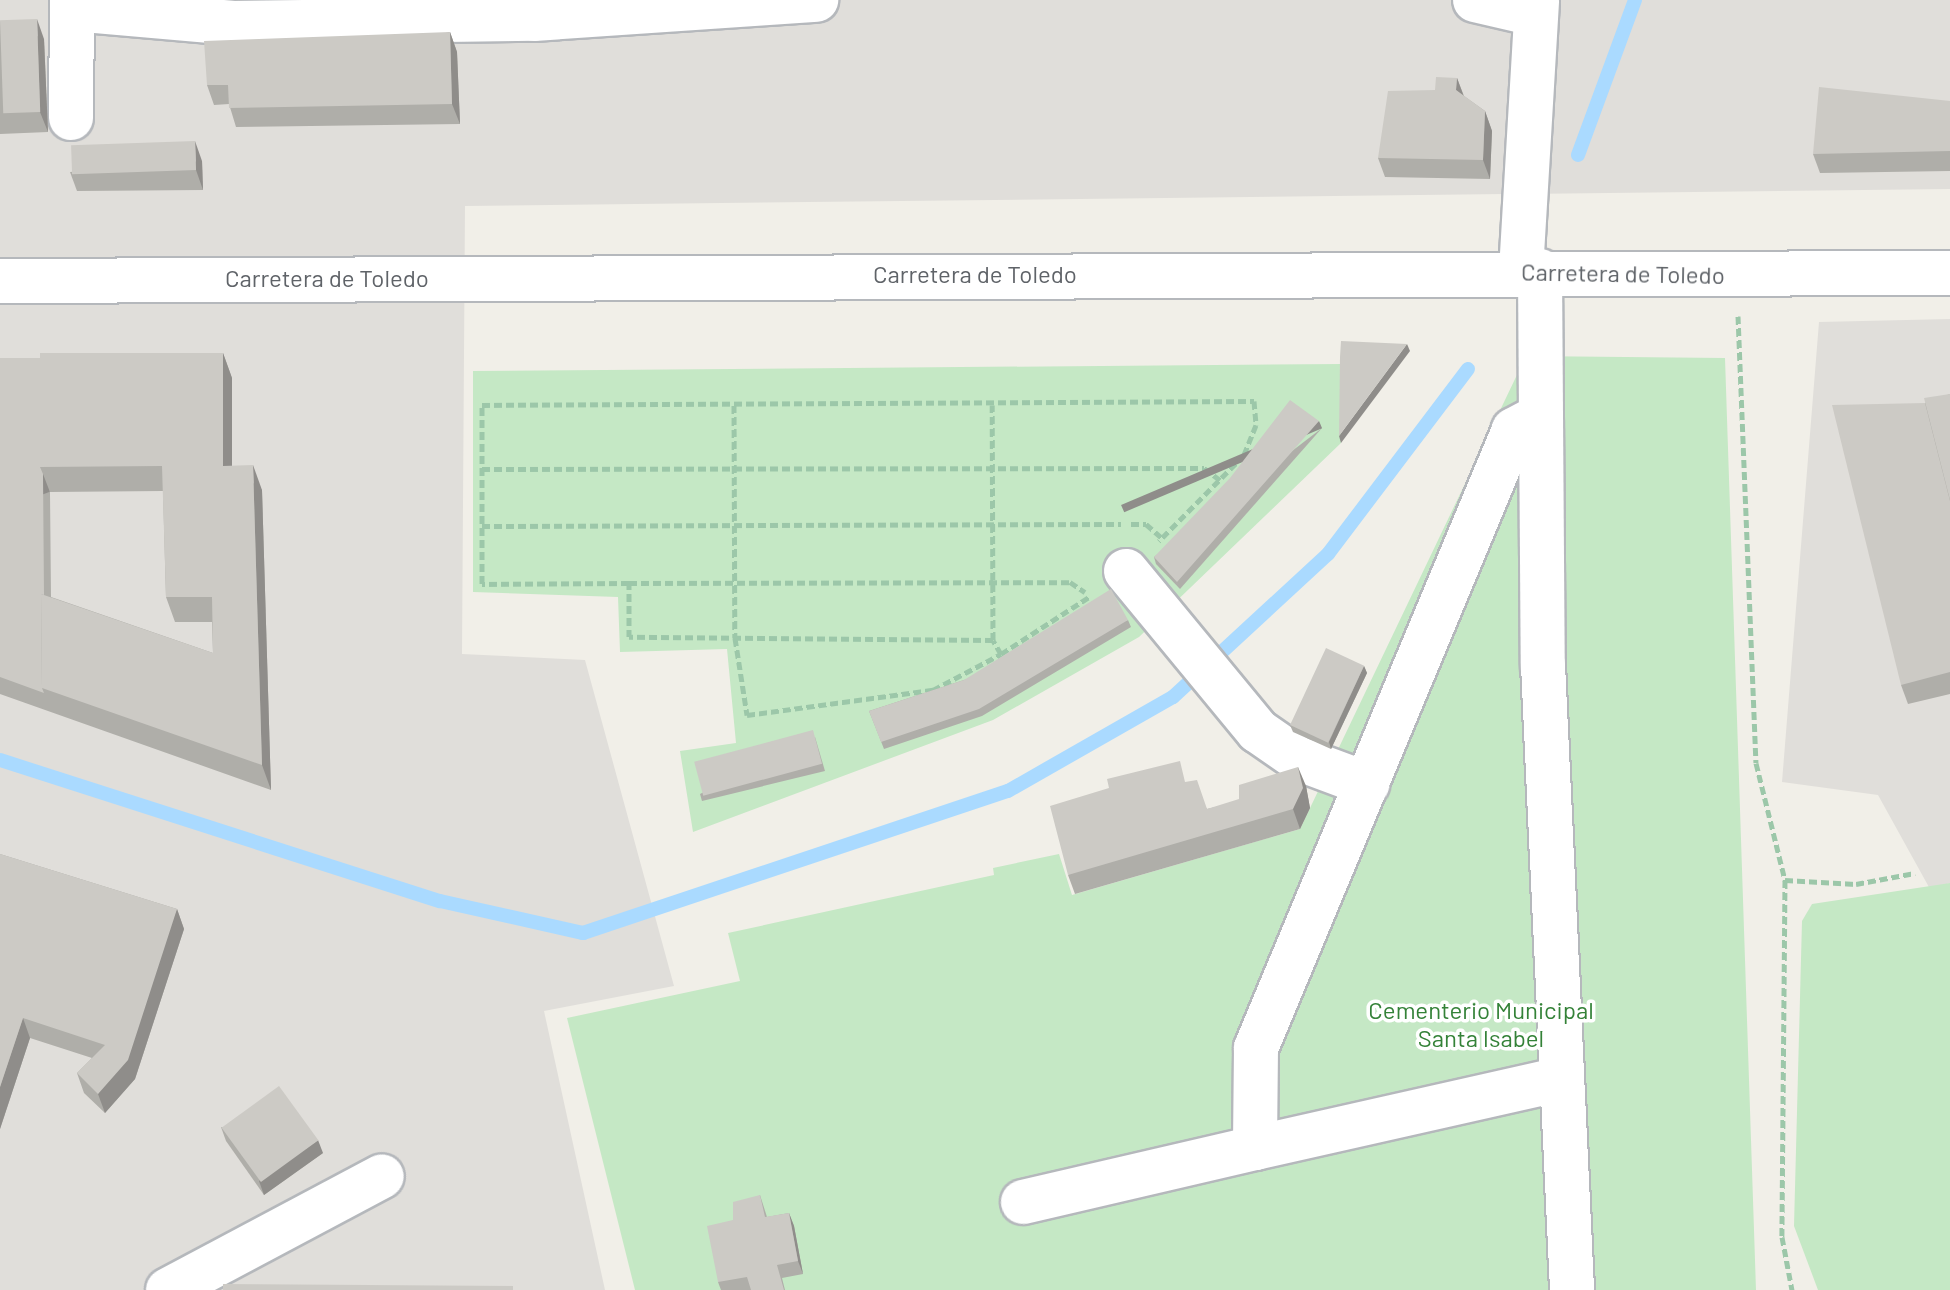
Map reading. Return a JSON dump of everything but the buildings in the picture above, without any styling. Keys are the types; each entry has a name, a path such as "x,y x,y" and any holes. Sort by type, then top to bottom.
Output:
{"street":[{"path":"71,118 72,4 233,23 534,19 816,0"},
{"path":"1475,0 1536,7 1531,271 1540,416 1543,665 1572,1290"},
{"name":"Carretera de Toledo","path":"0,281 1531,271 1737,275 1950,273"},
{"path":"1255,1148 1256,1048 1514,430 1540,416"},
{"path":"1126,571 1258,731 1297,758 1367,784"},
{"path":"1023,1202 1561,1079"},
{"path":"168,1290 382,1176"}],"path":[{"path":"1737,275 1756,763 1785,880 1782,1237 1792,1290"},
{"path":"734,405 734,584 735,638 747,715 933,690 1001,654 1091,596 1126,571 1244,455 1256,425 1254,401 992,405 734,405 482,405 482,584 734,584 994,581 1070,582 1091,596"},
{"path":"992,405 995,524 993,640 1001,654"},
{"path":"482,469 1204,468 1220,480"},
{"path":"482,526 1146,524 1162,538"},
{"path":"629,583 629,637 993,640"},
{"path":"1785,880 1856,884 1915,873"}],"shaded area":[{"path":"0,0 1950,0 1950,189 465,206 462,654 585,660 674,986 544,1011 605,1290 0,1290"},
{"path":"1950,319 1950,883 1930,889 1878,795 1782,782 1819,322"}],"green space":[{"name":"Cementerio Municipal Santa Isabel","path":"1526,356 1725,358 1756,1290 635,1290 567,1018 740,981 728,933 994,875 993,868 1059,854 1072,895 1300,829"},
{"path":"1343,364 1341,443 1139,637 993,720 693,832 680,751 736,743 727,649 620,652 618,597 473,592 473,371"},
{"path":"1950,883 1950,1290 1818,1290 1794,1226 1802,921 1812,904"}],"waterway":[{"path":"1578,155 1635,0"},
{"path":"0,760 440,901 583,933 1008,791 1173,697 1328,554 1468,369"}]}
